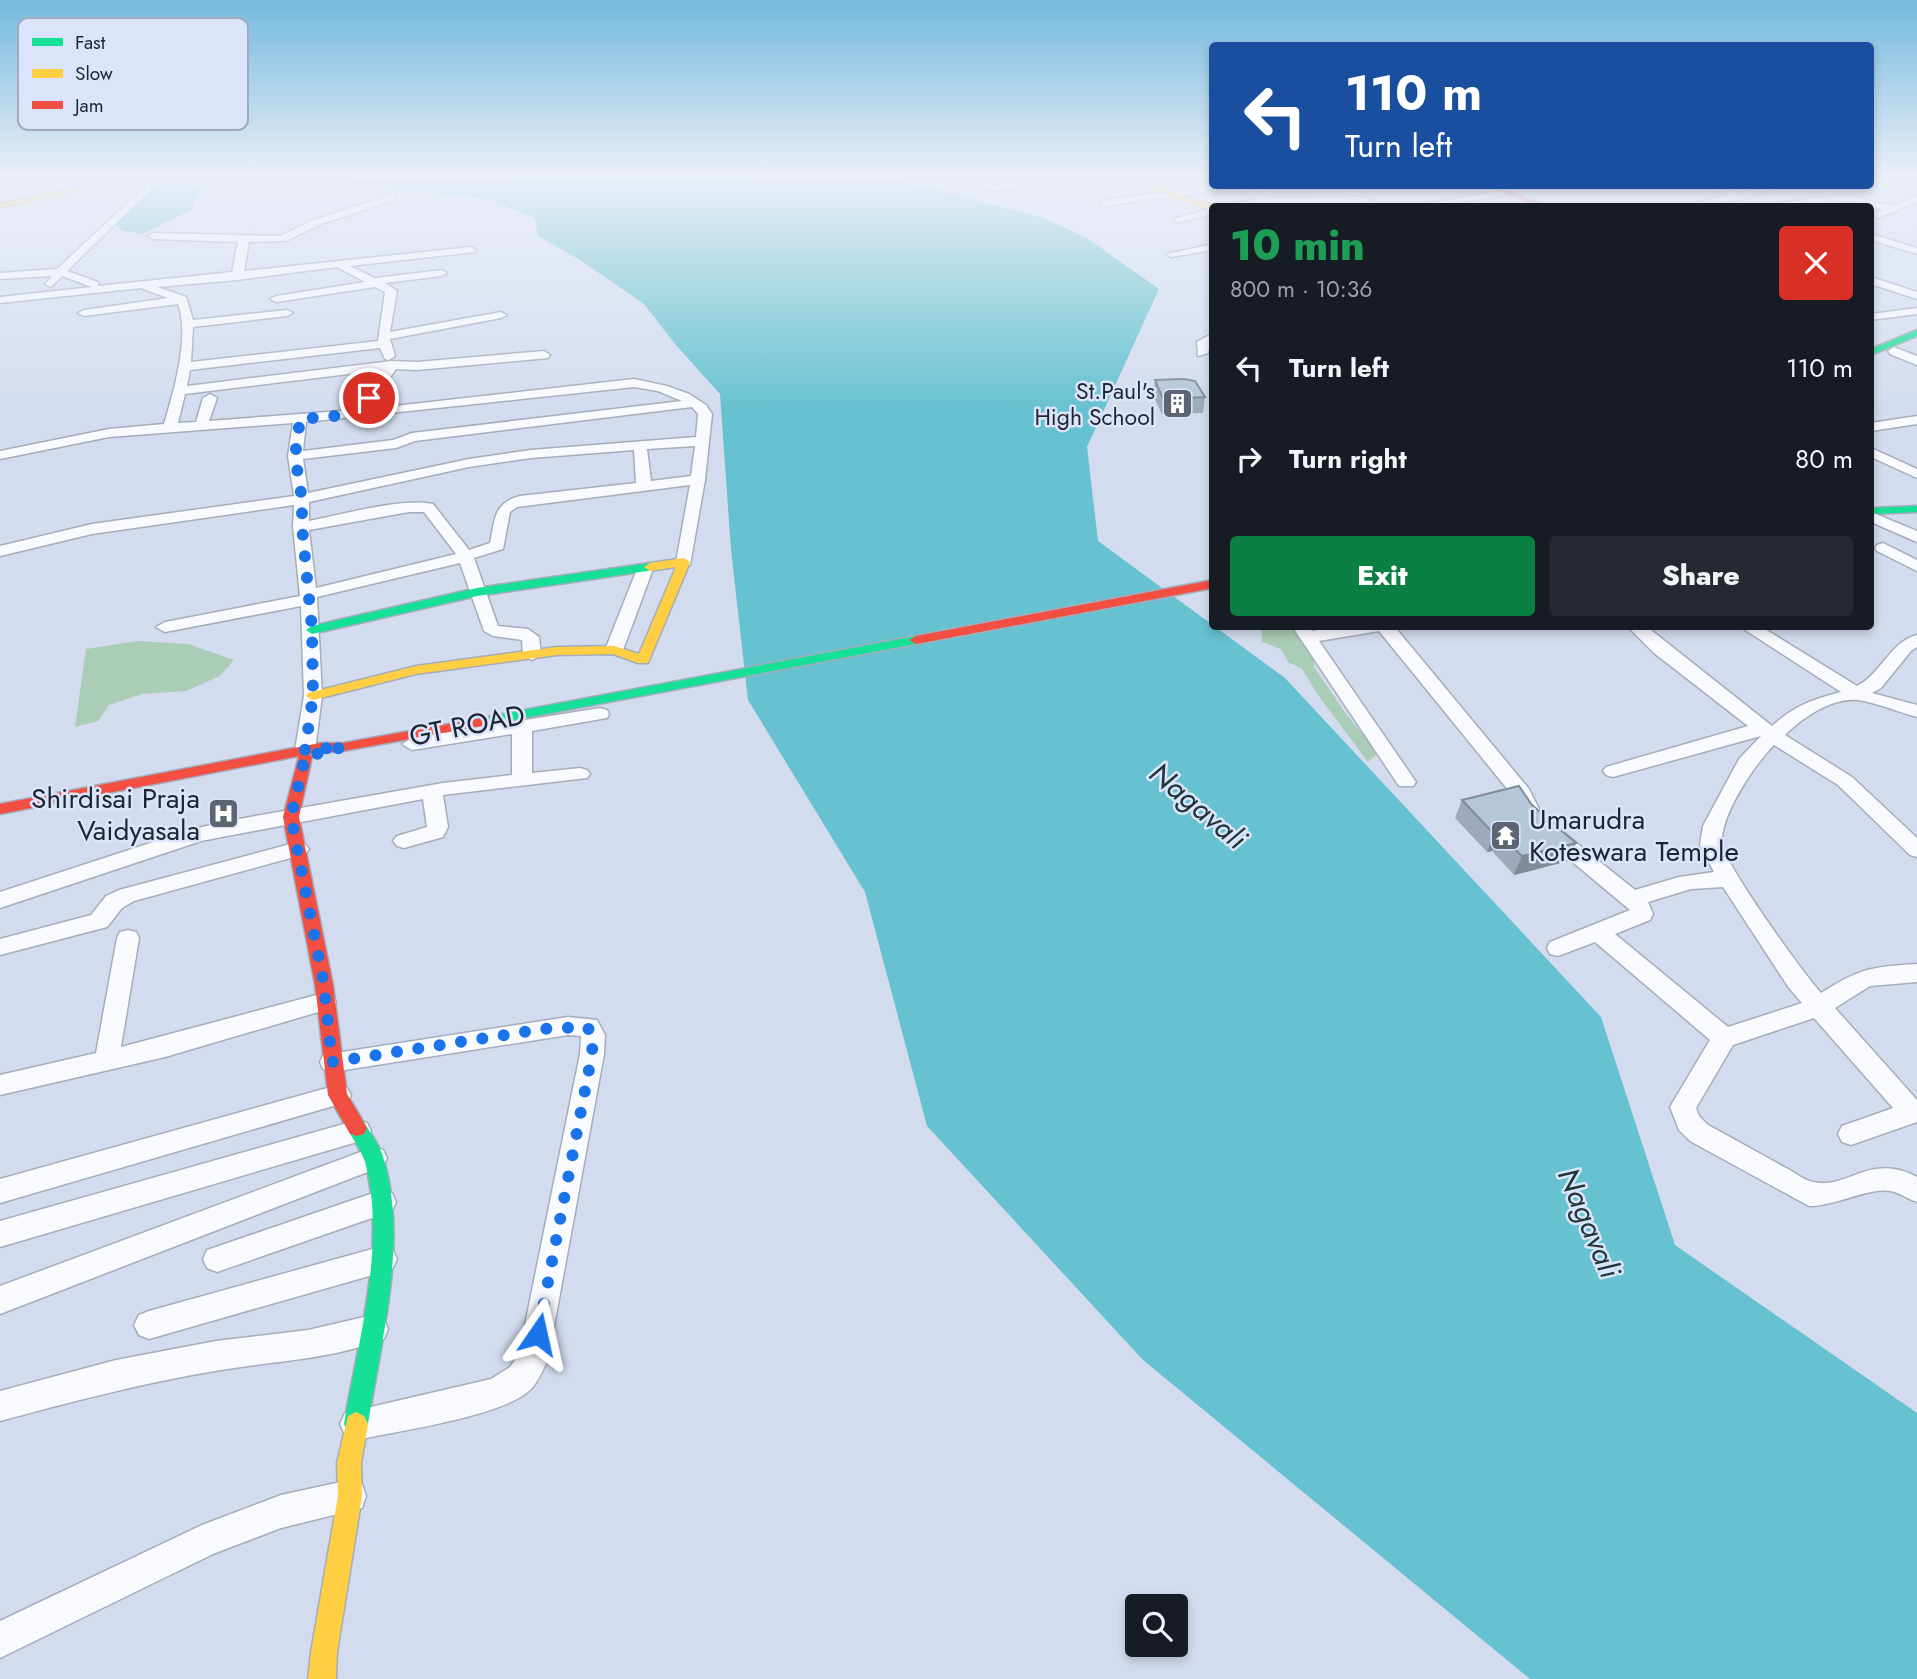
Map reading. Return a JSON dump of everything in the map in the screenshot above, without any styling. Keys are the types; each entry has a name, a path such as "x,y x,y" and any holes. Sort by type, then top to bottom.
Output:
{"main road":[{"path":"1874,335 1906,342"},
{"path":"1874,351 1906,342"},
{"path":"1874,358 1906,342"},
{"path":"1874,504 1917,503"},
{"path":"1874,511 1917,509"},
{"path":"312,629 477,592 684,562"},
{"path":"313,696 416,670 532,655 614,650 643,660 684,562"},
{"name":"GT ROAD","path":"305,754 596,708 1209,585"},
{"path":"0,808 305,754"},
{"path":"0,815 305,754"},
{"path":"305,754 291,817 324,985 332,1062 338,1095 374,1158 382,1202 383,1259 349,1464 350,1496 324,1651 322,1679"}],"street":[{"path":"41,295 76,253"},
{"path":"237,277 241,253"},
{"path":"280,262 281,253"},
{"path":"0,299 106,287 237,277 280,262 341,265 442,253"},
{"path":"0,267 72,258"},
{"path":"341,265 375,280 391,291 383,340 391,363"},
{"path":"0,276 60,272 79,281 106,287"},
{"path":"274,294 442,273"},
{"path":"1874,280 1917,296"},
{"path":"142,285 182,299 186,305 187,324 181,391 170,428"},
{"path":"84,313 182,299"},
{"path":"1874,317 1917,311"},
{"path":"187,324 288,313"},
{"path":"183,367 383,340 501,315"},
{"path":"1202,353 1203,342 1209,339"},
{"path":"1906,342 1917,361"},
{"path":"181,391 391,363 494,345"},
{"path":"391,363 417,366 544,355"},
{"path":"358,414 391,363"},
{"path":"0,455 109,433 358,414 634,383 654,384 696,403 703,408 705,414 698,480 684,562"},
{"path":"201,426 210,398"},
{"path":"0,551 92,529 302,499 366,484 403,458 412,437 696,403"},
{"path":"300,419 295,456 302,499 302,527 312,629 313,696 305,754"},
{"path":"1874,427 1917,420"},
{"path":"295,456 403,458 531,454 703,441"},
{"path":"640,445 644,486"},
{"path":"1874,453 1917,474"},
{"path":"1902,466 1917,459"},
{"path":"165,626 309,597 466,557 497,546 502,510 508,504 520,500 698,480"},
{"path":"366,484 377,513"},
{"path":"302,527 421,505 428,508 466,557 493,631 522,633 530,637 532,655"},
{"path":"1874,518 1910,535"},
{"path":"1877,548 1910,535"},
{"path":"1877,548 1917,566"},
{"path":"614,650 645,569"},
{"path":"1329,630 1305,632 1406,782"},
{"path":"1387,630 1522,794 1534,817 1641,908 1642,914 1558,948"},
{"path":"1639,630 1768,732 1845,781 1917,850"},
{"path":"1753,630 1856,694 1917,711"},
{"path":"1613,771 1768,732 1813,705 1856,694 1875,684 1905,647 1917,640"},
{"path":"349,746 362,753 522,726 596,708"},
{"path":"522,726 522,780"},
{"path":"1768,732 1749,759 1713,826 1711,845 1729,879 1797,982 1914,1112 1851,1134"},
{"path":"0,900 197,835 432,791 580,774"},
{"path":"404,841 436,832 438,827 432,791"},
{"path":"0,947 99,921 114,902 127,895 298,849"},
{"path":"1632,899 1700,878 1729,879"},
{"path":"1597,931 1724,1038"},
{"path":"107,1059 128,938"},
{"path":"1917,973 1876,975 1862,979 1818,1007 1724,1038 1683,1107 1688,1122 1699,1133 1809,1194 1829,1195 1876,1177 1906,1182 1917,1190"},
{"path":"0,1085 165,1048 324,1002"},
{"path":"332,1062 568,1026 587,1027 593,1035 592,1054 533,1359 521,1378 497,1393 356,1424"},
{"path":"0,1191 338,1095"},
{"path":"0,1234 358,1131"},
{"path":"0,1300 374,1158"},
{"path":"0,1180 69,1173"},
{"path":"217,1259 382,1202"},
{"path":"149,1325 383,1259"},
{"path":"0,1406 116,1375 216,1356 308,1344 373,1329"},
{"path":"0,1640 141,1569 216,1536 275,1514 350,1496"}],"green space":[{"path":"1261,630 1295,630 1314,659 1314,667 1346,714 1378,753 1368,762 1302,669 1288,662 1281,649 1262,642"},
{"path":"138,641 188,644 234,660 220,676 186,691 142,694 109,705 98,721 75,727 86,649"}],"water":[{"name":"Nagavali","path":"568,253 1109,253 1159,289 1087,447 1098,541 1209,622 1209,630 1219,630 1285,678 1601,1017 1675,1245 1917,1413 1917,1679 1530,1679 1143,1360 927,1126 865,892 748,700 731,550 720,394 675,344 644,304"}],"building":[{"path":"1155,380 1195,381 1205,397 1163,399"},
{"path":"1519,786 1532,805 1576,843 1522,856 1499,833 1494,834 1462,800"}],"traffic: fast":[{"path":"1874,351 1917,333"},
{"path":"1874,511 1917,509"},
{"path":"312,630 477,592 650,567"},
{"path":"482,722 916,640"},
{"path":"356,1424 383,1259 382,1202 374,1158 357,1128"}],"traffic: slow":[{"path":"313,696 416,670 557,651 614,650 643,660 684,562 650,567"},
{"path":"322,1679 324,1652 350,1496 349,1463 356,1424"}],"traffic: jam":[{"path":"916,640 1209,585"},
{"path":"0,809 320,747 343,747 482,722"},
{"path":"305,757 291,817 324,985 338,1095 357,1128"}],"place":[{"name":"St.Paul's High School","path":"1178,404"},
{"name":"Shirdisai Praja Vaidyasala","path":"223,814"},
{"name":"Umarudra Koteswara Temple","path":"1506,835"}],"route":[{"path":"369,398 358,414 300,419 295,456 302,499 302,527 312,629 313,696 305,750 343,747 305,757 291,817 324,985 332,1062 543,1029 587,1027 593,1035 592,1054 538,1334"}]}
